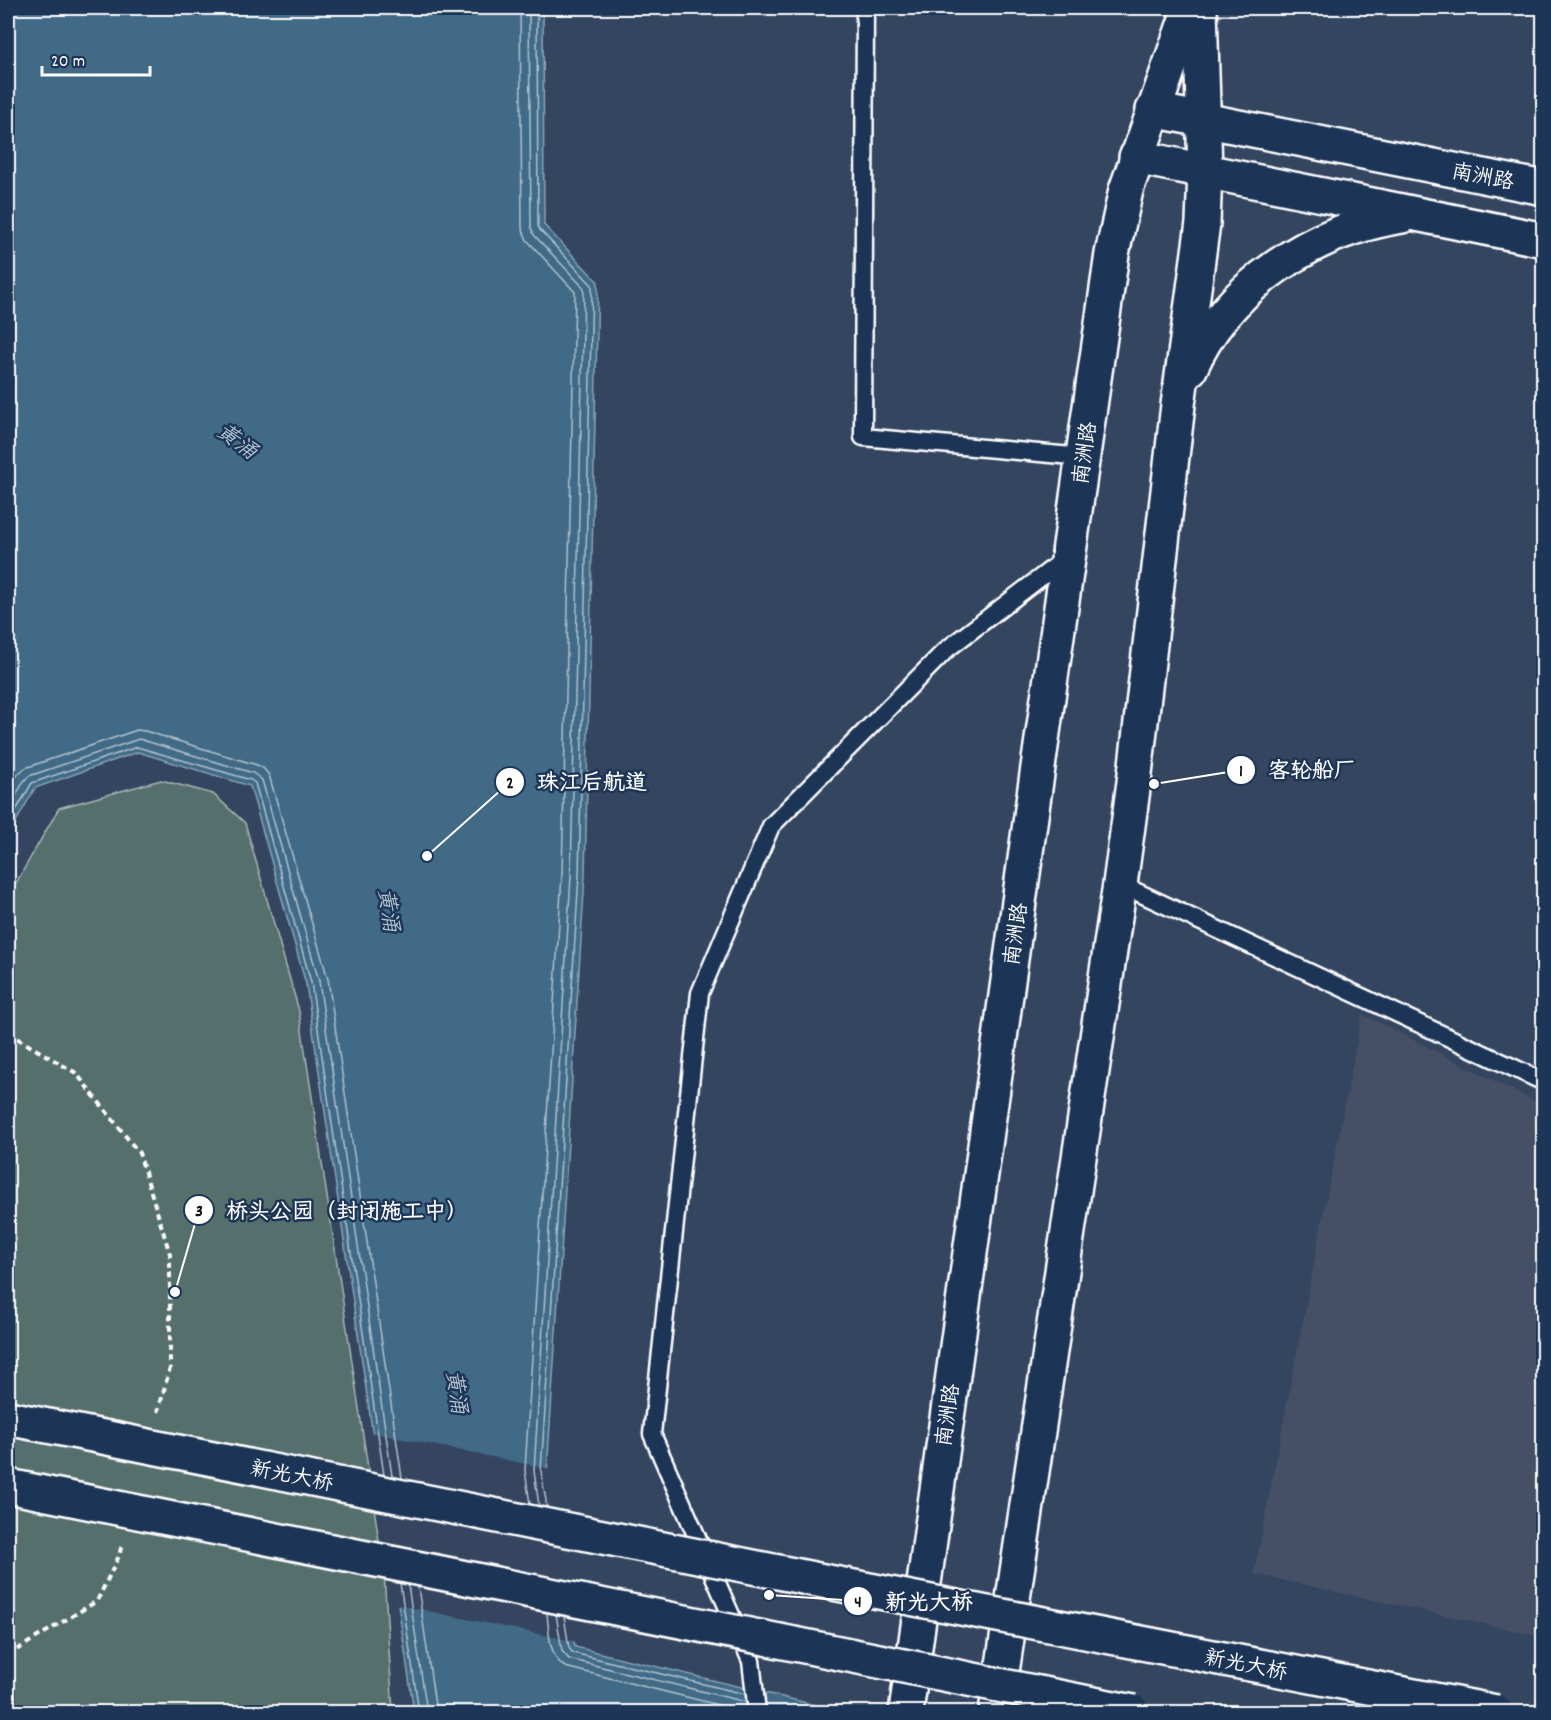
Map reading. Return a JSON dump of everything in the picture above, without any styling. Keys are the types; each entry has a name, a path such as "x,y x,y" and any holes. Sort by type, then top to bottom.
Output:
{"main road":[{"path":"1153,111 1190,8"},
{"path":"996,1713 1120,884 1178,405 1203,223 1205,171 1200,8"},
{"name":"南洲路","path":"907,1707 1112,254 1126,190 1153,111 1544,188"},
{"path":"1136,157 1544,240"},
{"path":"1178,405 1198,351 1214,326 1233,303 1261,277 1299,252 1338,232 1377,221 1416,214"},
{"name":"新光大桥","path":"8,1418 1496,1713"},
{"path":"8,1486 1133,1713"}],"lane":[{"path":"866,8 864,437 1083,457"},
{"path":"756,1713 751,1661 652,1434 700,993 771,826 946,650 1069,556"},
{"path":"1120,884 1544,1082"}],"path":[{"path":"8,1033 76,1073 139,1153 170,1254 170,1368 158,1412"},
{"path":"8,1655 97,1601 119,1556 125,1534"}],"shaded area":[{"path":"1362,1014 1543,1105 1543,1637 1254,1574"}],"green space":[{"path":"161,780 213,794 245,823 299,1011 384,1574 393,1712 8,1712 8,897 59,808"}],"water":[{"name":"黄涌","path":"8,8 543,8 544,225 598,282 585,876 547,1472 575,1647 832,1709 831,1712 414,1712 306,984 250,786 138,752 35,788 8,836"}],"pier":[{"path":"369,1432 551,1469 577,1642 394,1604"}],"place":[{"name":"客轮船厂","path":"1154,784"},
{"name":"珠江后航道","path":"427,856"},
{"name":"桥头公园（封闭施工中）","path":"175,1292"},
{"name":"新光大桥","path":"769,1595"}]}
